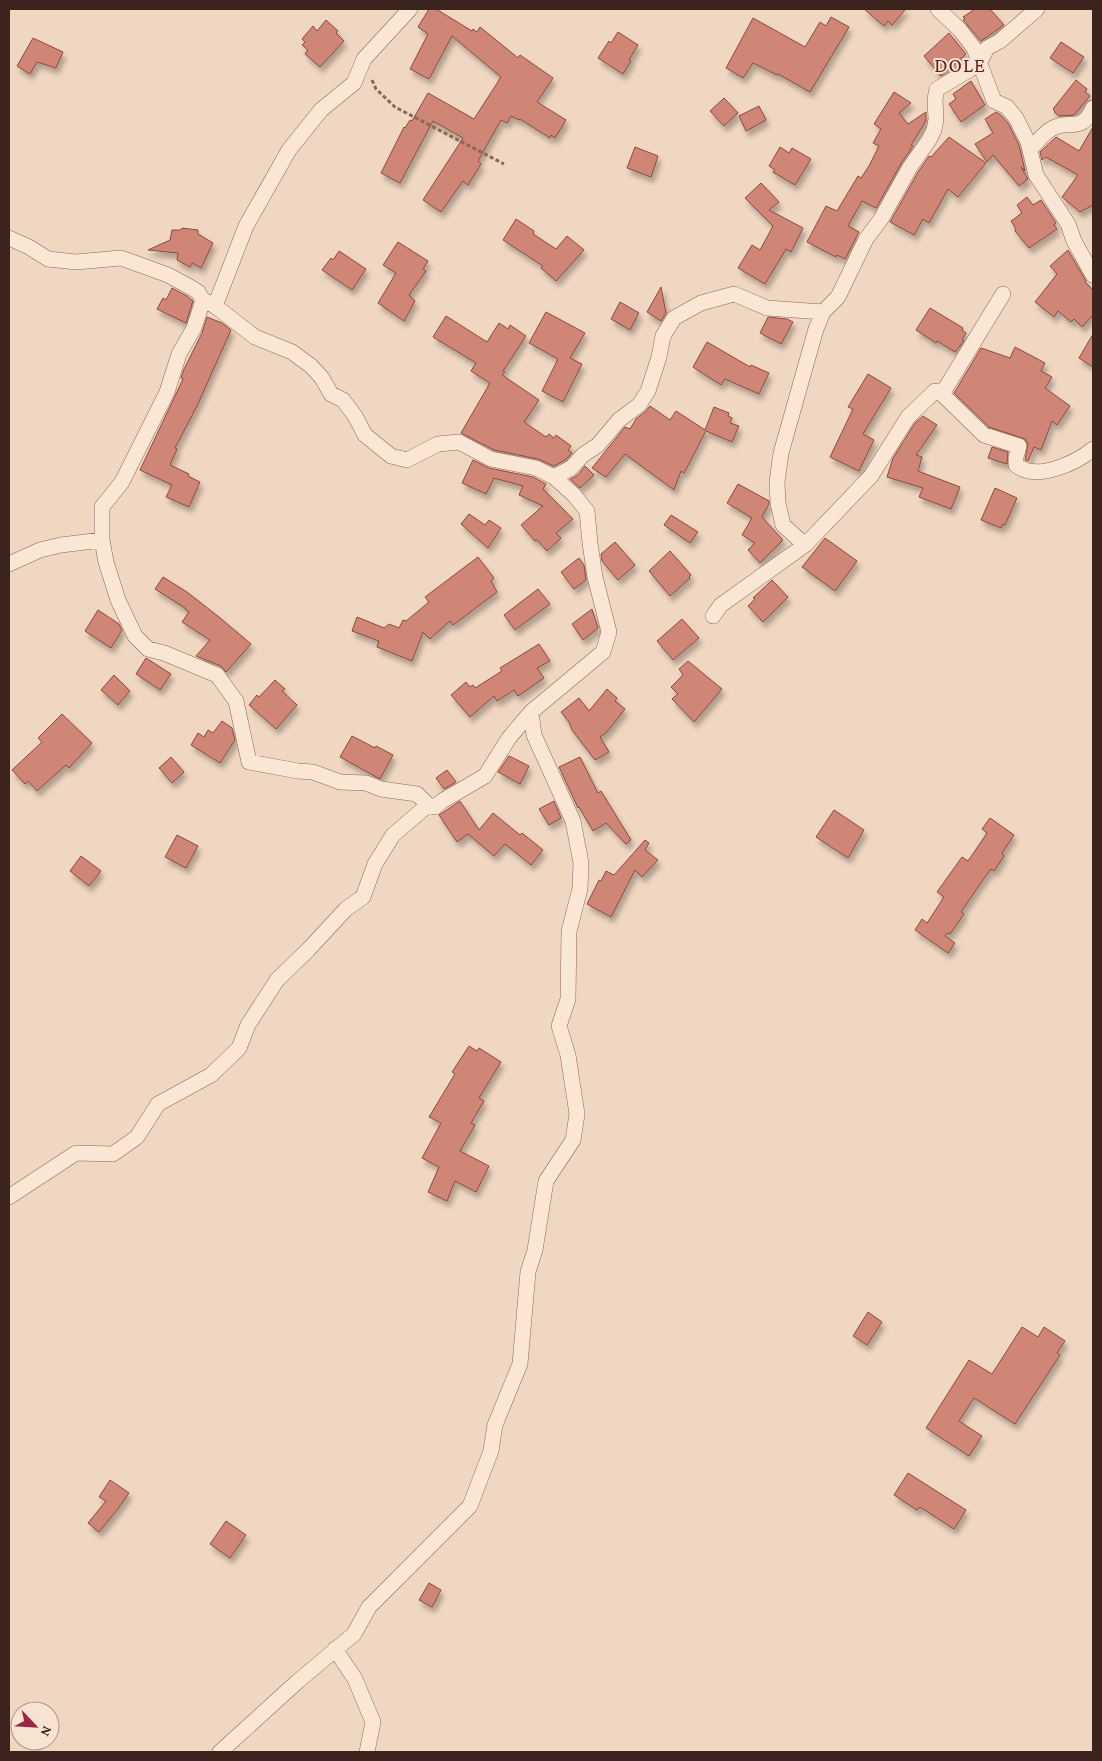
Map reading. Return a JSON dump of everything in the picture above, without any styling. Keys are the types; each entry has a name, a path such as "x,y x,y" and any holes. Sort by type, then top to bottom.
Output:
{"street":[{"path":"9,238 48,258 76,262 121,258 168,275 198,292 209,303 255,337 292,352 311,366 322,378 331,394 343,400 365,434 391,456 407,460 438,444 459,442 491,459 536,468 554,477 574,495 587,511 595,576 609,632 603,652 531,712 509,738 486,776 435,807 428,805 417,794 381,789 366,784 340,782 313,772 249,762 236,701 217,675 164,653 148,649 135,636 118,600 106,562 102,540 102,507 122,482 167,392 179,354 209,303 246,226 289,150 321,110 354,83 364,59 410,9"},
{"path":"938,9 960,30 974,48 994,101 1007,107 1016,118 1030,149 1036,175 1068,224 1074,241 1093,275"},
{"path":"805,545 783,525 778,503 777,482 783,445 823,312 838,297 866,239 881,219 910,167 929,140 936,120 934,99 937,89 979,64 987,48 1000,41 1037,9"},
{"path":"1030,149 1054,127 1064,125 1075,126 1085,121 1093,108"},
{"path":"554,477 571,468 598,445 619,420 639,405 648,391 659,357 663,336 674,318 701,304 734,294 767,308 823,312"},
{"path":"942,394 1003,294"},
{"path":"713,616 721,605 805,545 871,476 908,417 935,391 942,394 984,435 1020,446 1016,457 1016,465 1022,470 1043,473 1082,458 1093,449"},
{"path":"9,564 40,550 60,545 102,540"},
{"path":"220,1752 297,1682 354,1634 369,1607 470,1506 491,1451 495,1425 520,1364 528,1272 535,1250 546,1182 573,1140 576,1114 568,1056 559,1026 568,999 568,931 580,889 581,863 573,821 534,735 531,712"},
{"path":"9,1197 76,1153 113,1154 137,1137 158,1104 211,1075 239,1048 248,1025 277,980 346,909 363,897 375,864 393,835 428,805"},
{"path":"336,1649 355,1679 373,1722 367,1752"}],"path":[{"path":"364,59 376,89 395,107 504,164"}],"building":[{"path":"429,9 436,9 472,31 473,29 477,32 480,27 518,58 520,55 553,78 537,102 566,120 555,138 551,135 550,138 520,119 511,116 507,123 501,120 478,161 481,164 468,185 463,181 441,212 423,200 463,138 433,121 400,183 381,173 404,127 410,120 412,121 428,93 474,119 501,77 452,36 429,79 410,69 428,34 418,27"},
{"path":"864,9 906,9 892,25 888,21 884,26"},
{"path":"975,9 990,9 1004,25 981,41 963,20 965,19 963,17"},
{"path":"831,17 849,27 810,92 778,74 753,63 743,78 726,68 753,18 805,47 820,22 826,26"},
{"path":"326,20 338,31 336,33 344,41 320,67 305,54 308,50 302,45 305,42 302,39 313,26 317,31"},
{"path":"618,32 638,45 623,74 598,58 609,41 611,43"},
{"path":"949,33 966,54 941,76 924,56"},
{"path":"33,38 63,52 56,68 37,62 30,74 17,66"},
{"path":"1061,42 1084,57 1073,73 1050,58"},
{"path":"1076,80 1087,89 1085,92 1090,96 1074,115 1059,116 1053,109"},
{"path":"971,81 985,105 961,122 949,104 956,99 953,94"},
{"path":"894,92 911,103 899,113 908,124 926,112 926,121 876,208 862,201 848,226 859,232 845,259 837,255 836,257 807,242 826,206 837,211 858,176 861,178 869,166 879,146 873,143 881,129 874,124"},
{"path":"724,98 738,113 724,126 710,111"},
{"path":"759,106 766,120 746,131 739,116"},
{"path":"996,112 1008,123 1019,145 1025,171 1021,167 1028,179 1019,186 993,155 987,162 975,144 993,133 985,119"},
{"path":"1093,127 1093,205 1080,212 1062,197 1078,175 1046,157 1042,160 1040,152 1056,137 1079,151"},
{"path":"949,137 986,163 958,197 948,189 929,223 923,219 914,235 890,222 929,156 931,157"},
{"path":"635,147 658,156 651,177 627,168"},
{"path":"780,147 789,153 792,148 811,159 795,185 773,172 775,170 769,166"},
{"path":"761,183 779,202 769,210 803,228 791,252 786,249 765,284 738,268 752,245 760,250 773,226 745,198"},
{"path":"1027,197 1033,205 1041,200 1056,223 1054,225 1057,229 1029,248 1015,231 1016,229 1011,221 1022,213 1017,205"},
{"path":"516,219 534,231 533,234 556,249 567,236 584,250 556,281 541,268 543,266 503,240"},
{"path":"182,228 198,230 198,234 213,243 201,268 192,263 190,267 177,260 178,253 148,250 170,240 172,230 181,230"},
{"path":"398,242 428,261 423,269 426,271 409,295 415,301 404,321 378,303 396,273 383,265"},
{"path":"1068,250 1085,282 1093,290 1093,315 1082,327 1074,319 1071,322 1058,311 1054,317 1035,302 1057,274 1050,266"},
{"path":"339,251 366,269 352,290 322,270 331,258 333,260"},
{"path":"661,287 666,313 661,321 647,312"},
{"path":"172,288 193,301 186,323 157,309 163,298 166,300"},
{"path":"620,302 639,313 630,330 611,319"},
{"path":"930,308 963,328 962,330 966,333 962,340 964,341 955,352 916,330"},
{"path":"546,312 585,333 570,358 582,364 563,402 542,391 558,359 529,343"},
{"path":"446,316 487,342 499,323 508,329 510,325 526,336 502,375 539,400 524,422 546,437 549,434 554,438 556,435 571,446 568,450 572,453 565,460 554,466 538,459 494,450 461,433 490,383 471,371 476,363 433,337"},
{"path":"207,317 222,323 231,330 197,406 175,448 177,449 170,465 189,474 188,476 200,482 189,507 166,497 172,485 140,470 183,379 181,378 184,369 202,333"},
{"path":"768,317 787,319 793,322 781,344 760,333"},
{"path":"1093,334 1093,367 1079,358"},
{"path":"707,342 750,367 751,365 769,373 759,394 725,379 721,385 693,367"},
{"path":"1015,347 1045,363 1041,371 1052,377 1045,388 1070,406 1057,425 1052,421 1041,450 1034,447 1028,461 1025,460 1028,444 1025,439 989,427 954,393 981,348 1010,358"},
{"path":"868,374 891,388 863,434 874,440 859,471 830,457 853,409 848,407"},
{"path":"650,406 670,420 676,411 705,430 714,407 729,413 728,416 732,418 730,423 739,426 732,442 706,431 684,473 681,471 674,490 625,454 606,477 592,468 625,427 630,429 636,419"},
{"path":"923,416 937,425 916,455 922,457 918,471 960,487 951,509 919,497 923,488 887,477 893,458 915,423"},
{"path":"992,447 1008,452 1007,464 988,458"},
{"path":"473,460 489,468 533,477 546,484 543,489 573,519 556,533 561,538 547,551 521,525 543,506 519,495 523,486 494,478 486,494 462,483"},
{"path":"585,466 594,475 580,488 570,479 578,475"},
{"path":"738,484 769,501 762,517 783,540 760,563 748,550 755,543 742,535 752,518 727,503"},
{"path":"995,488 1017,498 1005,525 1003,524 1001,528 981,520"},
{"path":"469,514 485,525 489,520 501,528 488,548 461,524"},
{"path":"671,515 698,532 690,543 664,525"},
{"path":"825,538 857,561 835,591 802,567"},
{"path":"615,542 635,565 618,580 602,561 601,554"},
{"path":"670,551 691,575 670,596 649,571"},
{"path":"478,557 494,578 491,581 497,592 453,625 450,621 430,639 423,632 412,661 377,647 379,641 352,631 357,617 384,628 389,624 399,628 403,620 406,621 429,602 425,597"},
{"path":"579,558 584,565 586,580 574,589 561,572"},
{"path":"163,577 187,592 251,644 226,672 221,666 196,656 210,640 182,622 189,612 185,608 155,589"},
{"path":"772,580 788,597 763,622 748,606 755,599 753,598"},
{"path":"538,589 550,604 515,630 504,615"},
{"path":"592,609 598,628 583,640 572,624"},
{"path":"98,610 119,624 122,630 111,648 85,631"},
{"path":"682,619 699,638 673,660 657,641"},
{"path":"539,644 550,661 537,668 544,678 518,696 514,690 497,701 494,696 470,717 451,695 466,682 470,687 473,685 475,688 502,671 500,668"},
{"path":"146,658 171,674 160,690 136,674"},
{"path":"688,661 722,689 694,722 672,699 678,694 671,687 683,675 679,669"},
{"path":"114,675 130,691 118,705 101,690"},
{"path":"275,680 285,689 282,691 297,705 276,729 249,705 257,695 259,697"},
{"path":"607,689 617,698 615,701 625,709 607,732 600,737 609,752 595,760 561,712 579,698 589,711"},
{"path":"62,714 92,743 69,768 66,765 37,791 28,781 25,784 12,770 42,742 38,738"},
{"path":"222,721 232,728 235,740 220,763 191,745 198,733 204,737 208,730 213,733"},
{"path":"352,736 393,755 380,779 340,757"},
{"path":"509,756 529,766 520,784 498,772"},
{"path":"171,757 184,772 172,783 159,768"},
{"path":"580,757 598,793 601,791 631,840 626,844 606,823 593,831 578,808 559,767"},
{"path":"447,770 456,782 444,789 436,778"},
{"path":"460,801 479,830 493,813 520,835 522,833 543,850 531,865 505,844 494,856 468,834 457,842 439,815"},
{"path":"554,801 561,818 549,825 539,809"},
{"path":"834,810 864,830 848,858 816,837"},
{"path":"990,818 1014,835 1002,853 1004,856 994,871 991,869 961,912 964,914 950,934 947,933 945,936 955,943 948,953 915,930 922,919 927,923 944,897 937,892 962,857 968,861 987,833 982,829"},
{"path":"177,835 198,846 186,868 165,857"},
{"path":"645,840 649,843 645,850 658,860 642,877 635,870 611,917 587,904 599,880 601,881 606,871 614,875"},
{"path":"81,856 101,871 89,886 70,871"},
{"path":"469,1046 477,1051 479,1048 501,1062 479,1098 484,1101 471,1123 475,1125 460,1151 489,1166 476,1192 455,1181 447,1201 428,1192 439,1167 422,1158 441,1123 429,1117 455,1074 452,1072"},
{"path":"868,1312 882,1322 867,1345 853,1336"},
{"path":"1022,1327 1038,1337 1044,1327 1065,1341 1057,1353 1060,1355 1015,1424 974,1398 959,1421 982,1436 969,1456 926,1428 969,1360 992,1374"},
{"path":"908,1473 966,1510 954,1529 920,1507 917,1510 894,1495"},
{"path":"110,1480 129,1493 99,1532 88,1523 106,1501 99,1497"},
{"path":"226,1521 246,1535 230,1558 210,1544"},
{"path":"429,1583 441,1590 432,1607 419,1600"}],"district":[{"name":"DOLE","path":"960,65"}]}
